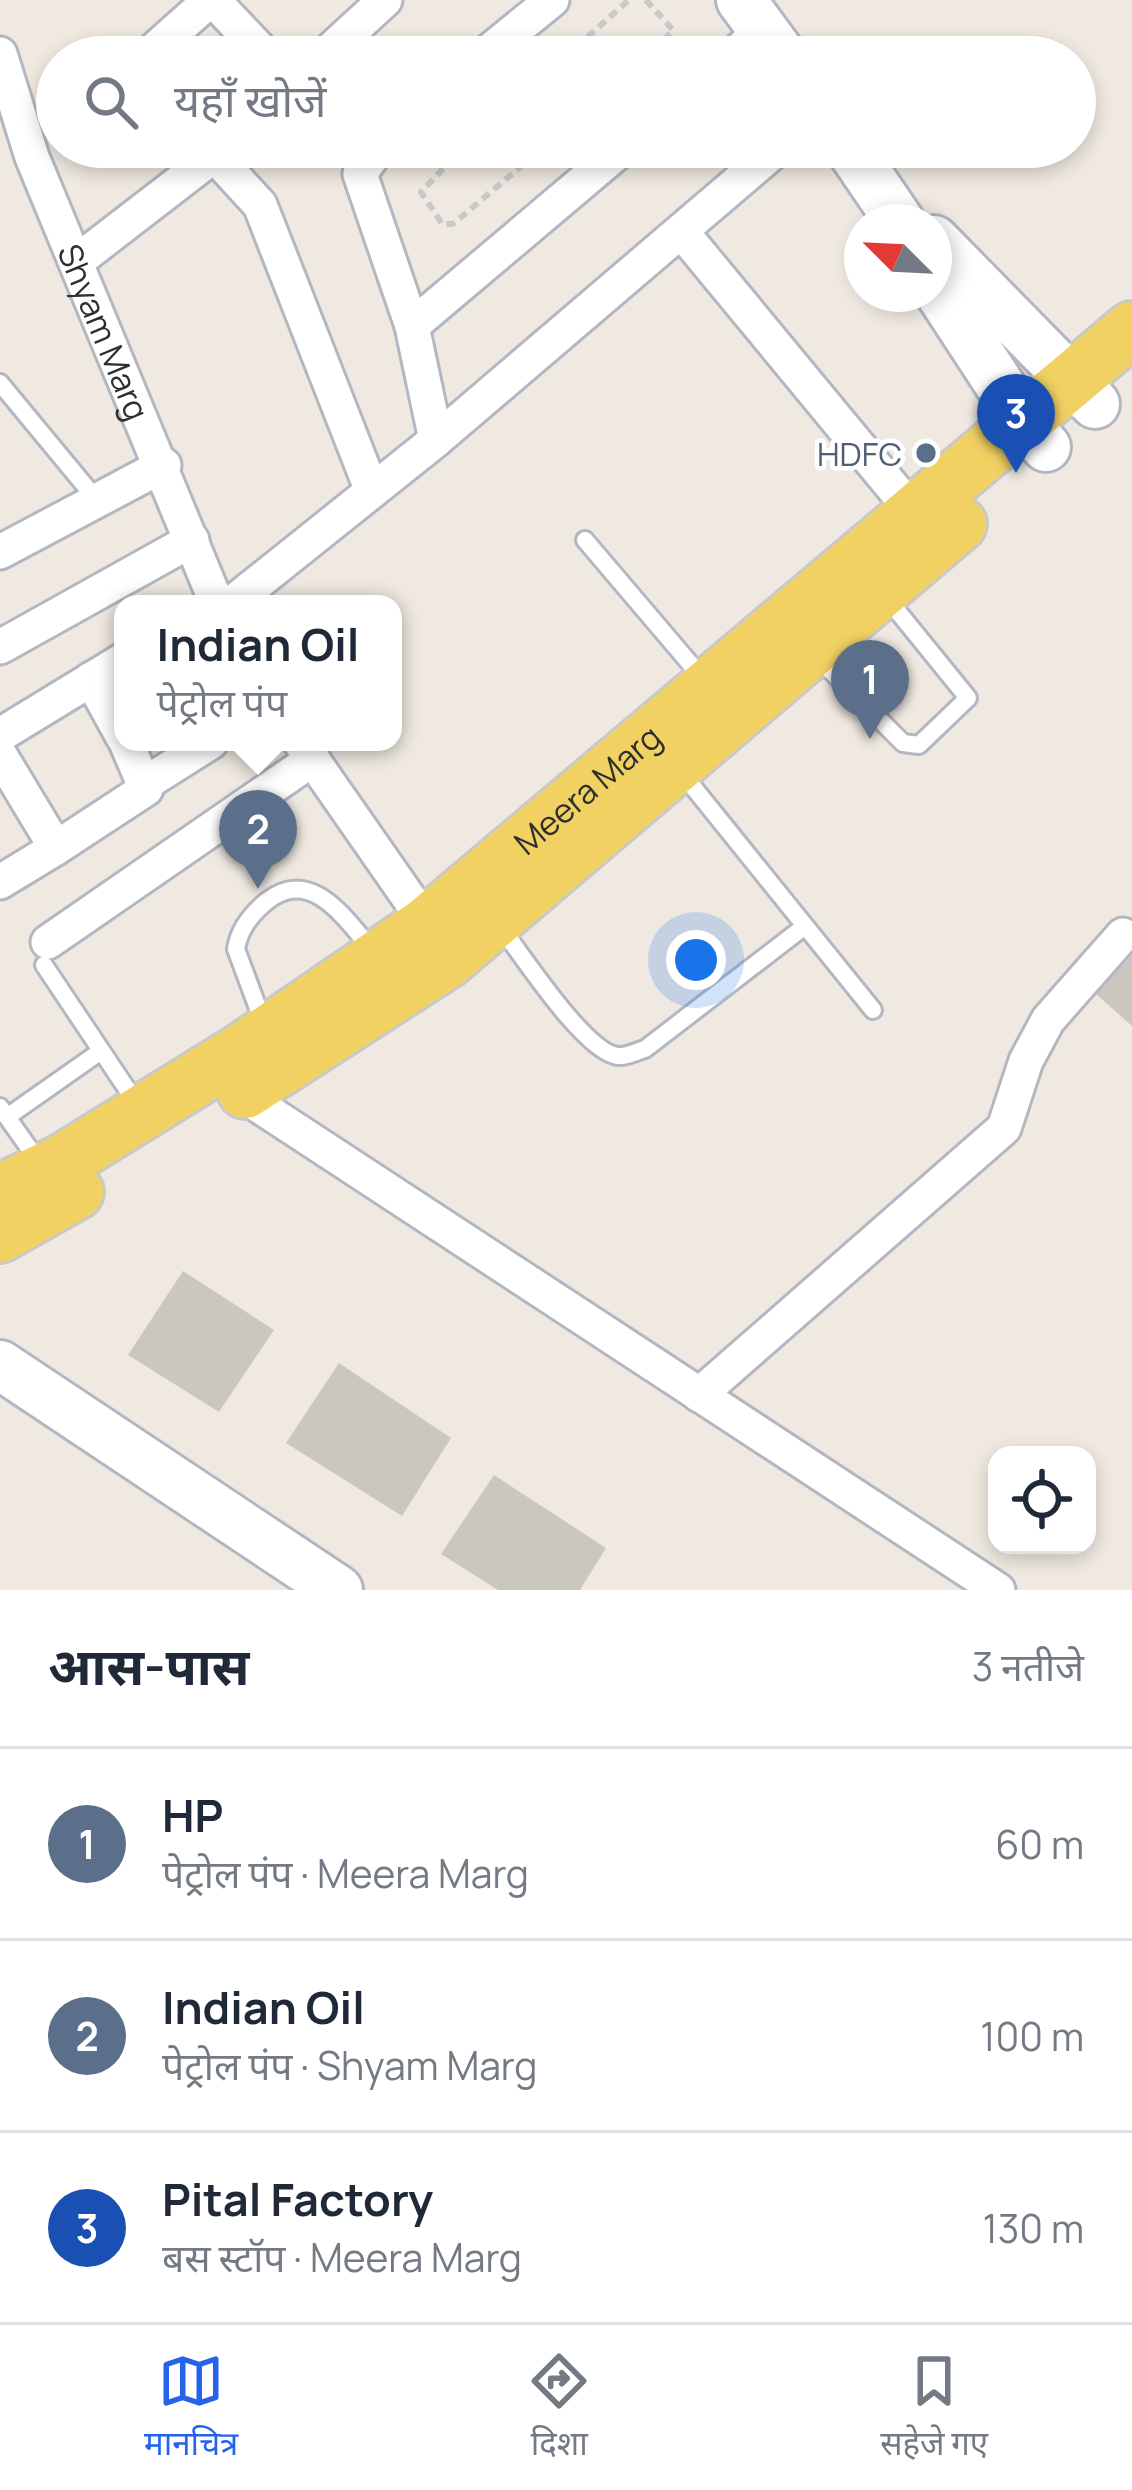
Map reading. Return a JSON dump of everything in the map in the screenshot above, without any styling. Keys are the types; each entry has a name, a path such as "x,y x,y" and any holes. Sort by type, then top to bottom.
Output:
{"main road":[{"name":"Meera Marg","path":"0,1235 241,1094 448,960 484,903 709,686 914,513 1035,434 1111,377"},
{"name":"Meera Marg","path":"22,1181 268,1033 427,923 484,903 676,766 881,591 1035,434"}],"street":[{"path":"170,36 212,0 247,36"},
{"path":"346,36 385,0"},
{"path":"508,36 552,0"},
{"name":"Shyam Marg","path":"0,54 36,128"},
{"name":"Shyam Marg","path":"51,168 76,262 164,465 213,595"},
{"path":"76,262 199,168"},
{"path":"232,168 260,205 372,491"},
{"path":"364,168 412,326 436,440"},
{"path":"412,326 599,168"},
{"path":"243,595 436,440 754,168"},
{"path":"865,168 892,204"},
{"path":"681,231 914,513"},
{"path":"952,254 1111,377"},
{"path":"952,311 1035,434"},
{"path":"0,552 164,465"},
{"path":"0,646 192,540"},
{"path":"0,735 114,665"},
{"path":"91,679 114,722"},
{"path":"130,751 146,783"},
{"path":"0,882 137,796 146,783 197,751"},
{"path":"46,953 307,751 427,923"},
{"path":"0,755 56,848"},
{"path":"699,1394 1004,1128 1026,1061 1048,1020 1123,934"},
{"path":"241,1094 998,1590"},
{"path":"0,1365 338,1590"}],"lane":[{"path":"0,383 96,499"},
{"path":"585,540 709,686"},
{"path":"812,651 903,743 919,746 968,698 881,591"},
{"path":"676,766 873,1010"},
{"path":"268,1033 236,950 248,919 275,895 297,889 321,895 378,957"},
{"path":"484,903 584,1033 602,1051 620,1057 645,1048 805,926"},
{"path":"46,953 101,1051 143,1112"},
{"path":"22,1181 3,1112 101,1051"}],"path":[{"path":"589,36 629,0"},
{"path":"646,0 673,30 668,36"},
{"path":"653,8 662,0"},
{"path":"444,168 422,192 442,224 453,224 519,168"}],"building":[{"path":"1132,954 1132,1026 1096,994"},
{"path":"183,1271 274,1330 219,1412 128,1355"},
{"path":"339,1363 451,1438 402,1516 286,1443"},
{"path":"494,1475 606,1548 580,1590 498,1590 441,1554"}],"place":[{"name":"HDFC","path":"926,453"},
{"name":"Pital Factory","path":"1016,473"},
{"name":"HP","path":"870,739"},
{"name":"Indian Oil","path":"258,889"}]}
